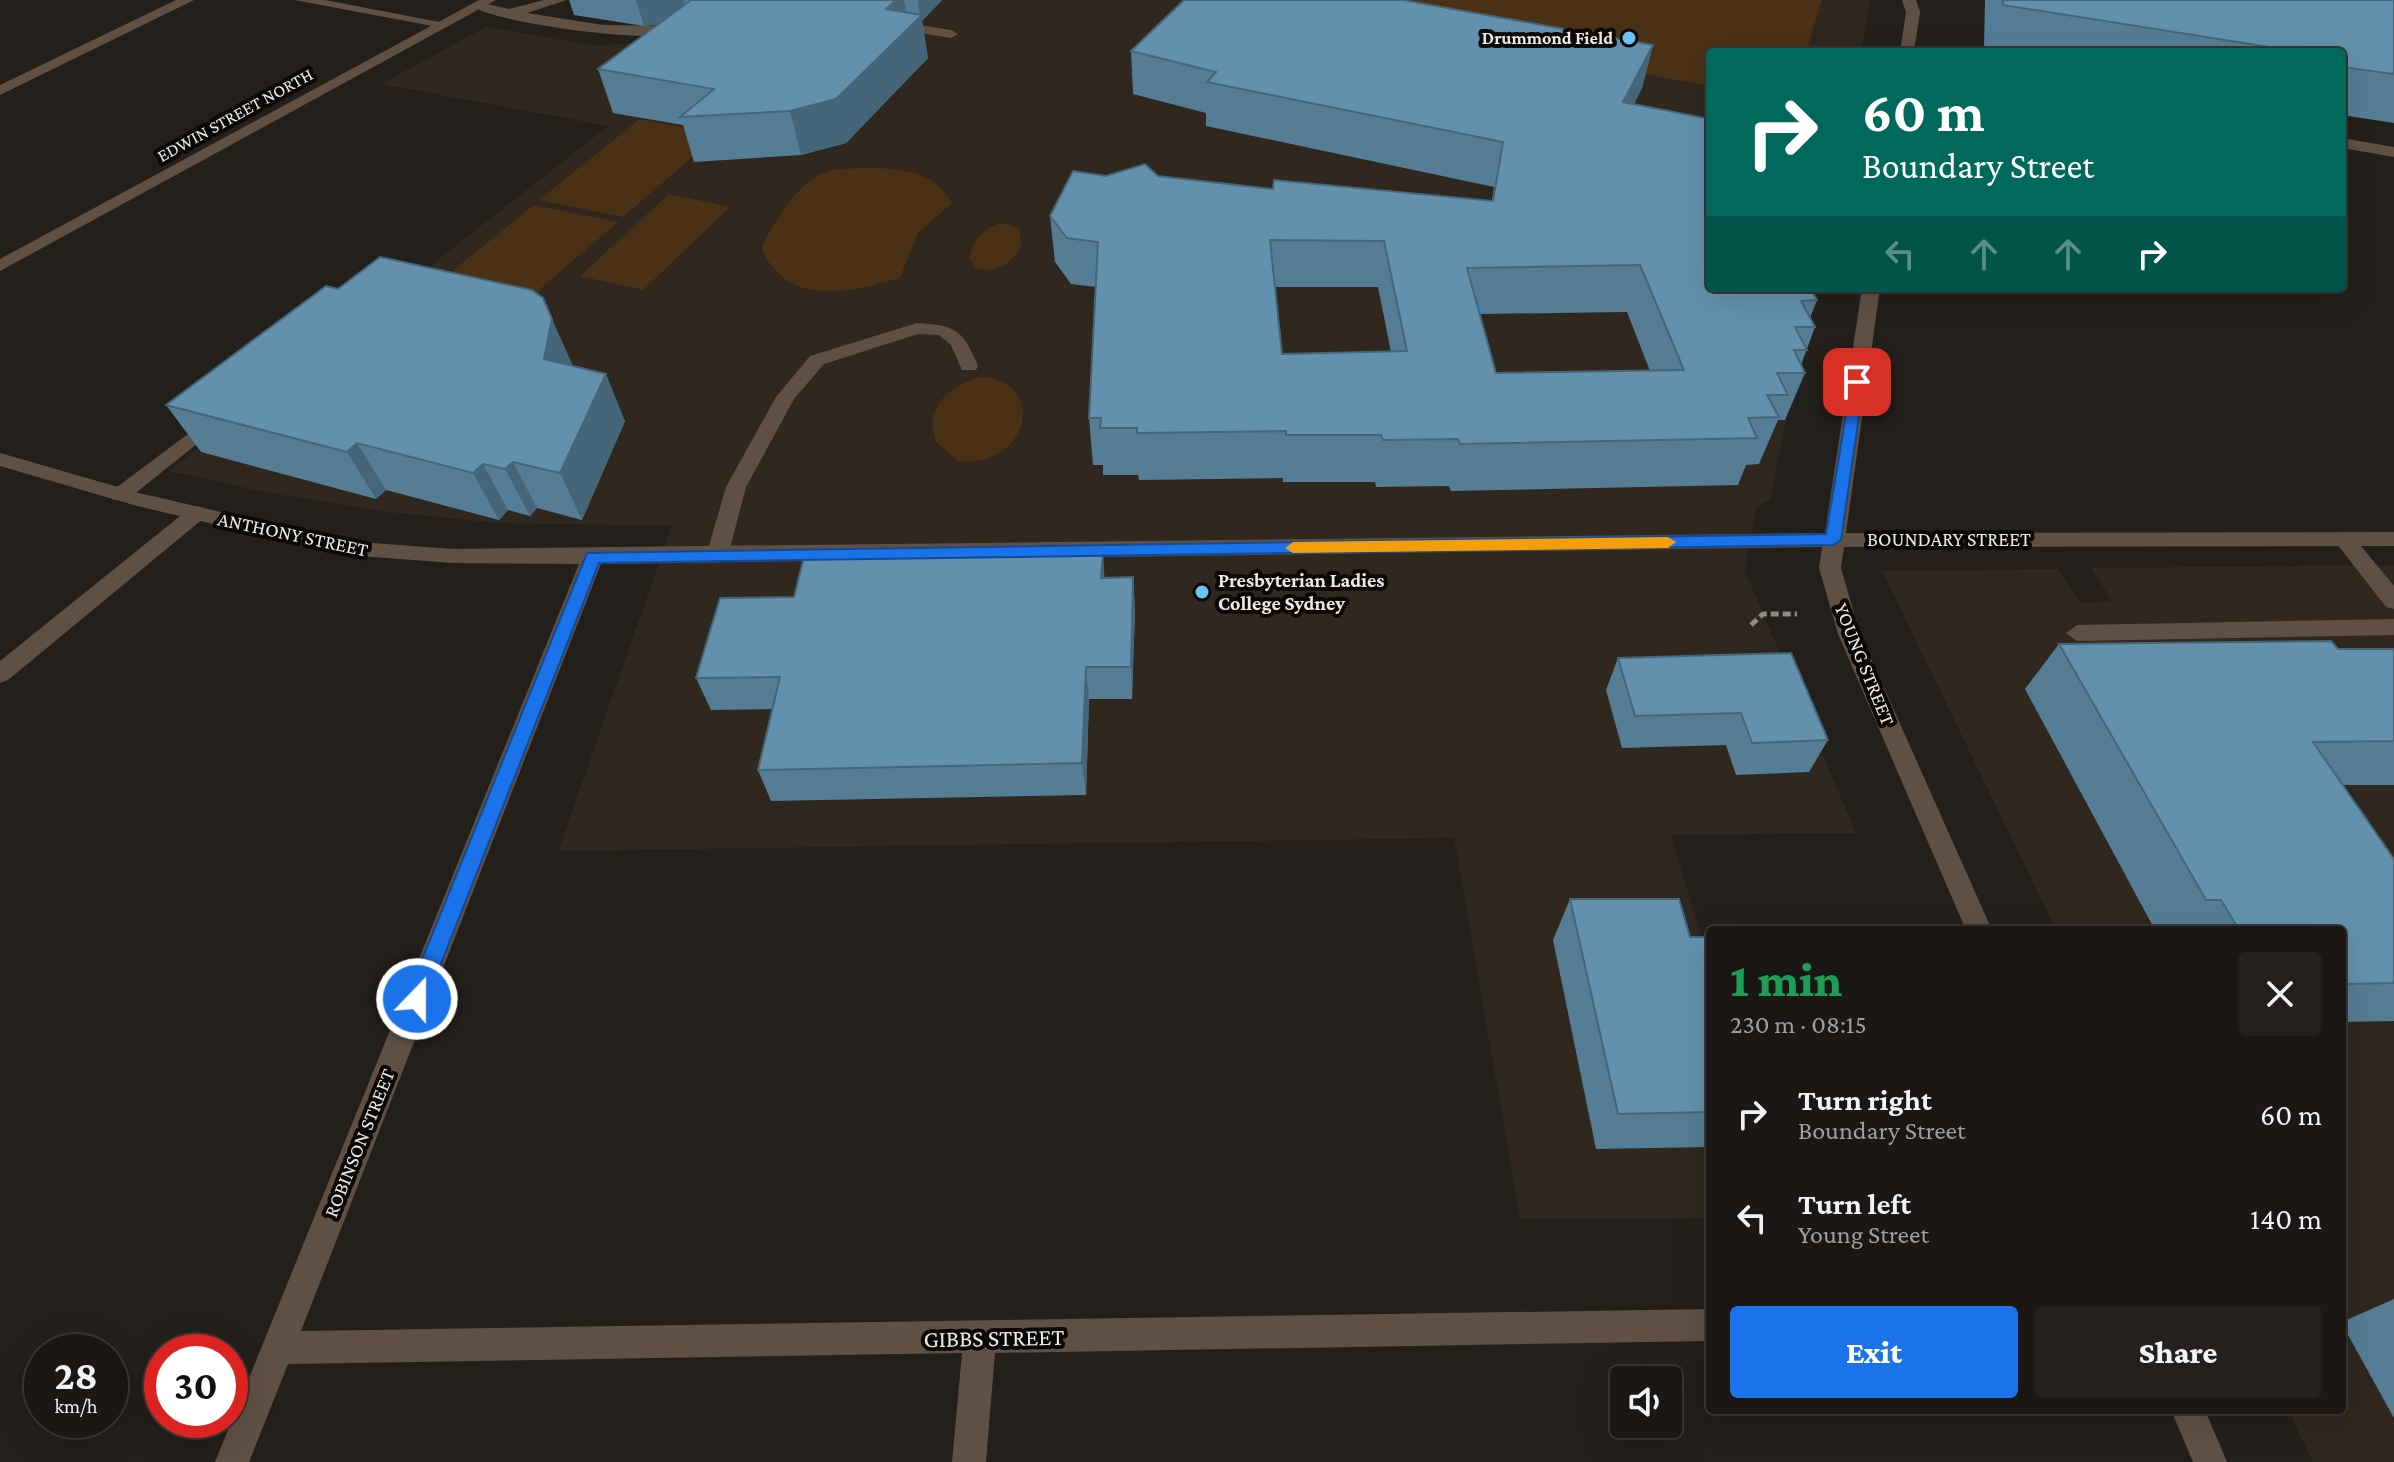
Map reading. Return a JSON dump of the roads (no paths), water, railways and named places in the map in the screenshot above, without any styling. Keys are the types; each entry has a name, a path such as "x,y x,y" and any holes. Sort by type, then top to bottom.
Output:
{"street":[{"path":"0,91 187,0"},
{"path":"301,0 443,24"},
{"path":"510,13 560,0"},
{"path":"1908,48 1913,12 1909,0"},
{"path":"484,3 510,13 558,24 625,32 701,28"},
{"name":"EDWIN STREET NORTH","path":"0,266 484,3"},
{"path":"875,22 951,34"},
{"path":"2346,144 2394,152"},
{"name":"YOUNG STREET","path":"1870,292 1830,568 1849,634 1977,926"},
{"path":"717,556 736,487 786,397 817,360 917,328 944,330 959,343 969,366"},
{"path":"120,495 235,404"},
{"name":"ANTHONY STREET","path":"0,459 120,495 346,548 453,556 593,557"},
{"path":"0,674 197,513"},
{"path":"2344,539 2394,601"},
{"name":"BOUNDARY STREET","path":"593,557 1833,540 2394,539"},
{"name":"ROBINSON STREET","path":"232,1462 593,557"},
{"path":"2077,633 2394,627"},
{"name":"GIBBS STREET","path":"277,1348 1706,1325"},
{"path":"969,1462 980,1339"},
{"path":"2190,1414 2210,1462"}],"place":[{"name":"Drummond Field","path":"1629,38"},
{"name":"Presbyterian Ladies College Sydney","path":"1202,592"}]}
